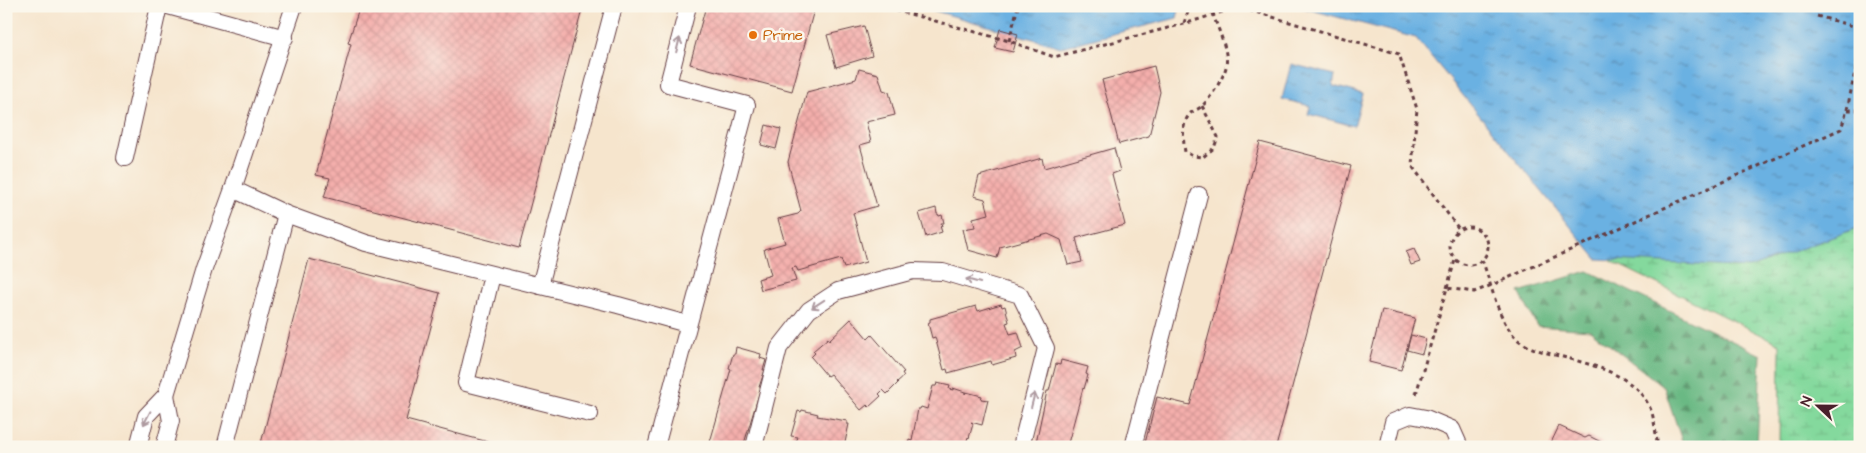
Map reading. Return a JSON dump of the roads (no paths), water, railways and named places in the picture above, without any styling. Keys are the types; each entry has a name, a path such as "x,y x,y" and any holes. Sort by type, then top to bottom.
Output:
{"lane":[{"path":"125,158 159,6"},
{"path":"168,6 285,38"},
{"path":"138,447 146,416 166,395 204,269 285,38 294,6"},
{"path":"540,286 614,6"},
{"path":"656,447 687,324 747,105 668,84 688,6"},
{"path":"233,189 286,214 366,243 687,324"},
{"path":"1133,447 1199,194"},
{"path":"224,447 286,214"},
{"path":"754,447 779,348 809,310 838,291 913,271 943,272 1020,295 1046,348 1021,447"},
{"path":"492,275 466,383 590,414"},
{"path":"164,447 171,422 166,395"},
{"path":"1387,447 1393,422 1410,415 1426,418 1452,429 1460,447"}],"water":[{"path":"918,6 1180,6 1177,18 1061,47"},
{"path":"1296,6 1860,6 1860,227 1749,268 1597,259 1416,38"},
{"path":"1291,64 1335,75 1333,86 1363,94 1354,126 1308,114 1310,106 1282,99"}],"place":[{"name":"Prime","path":"753,35"}]}
